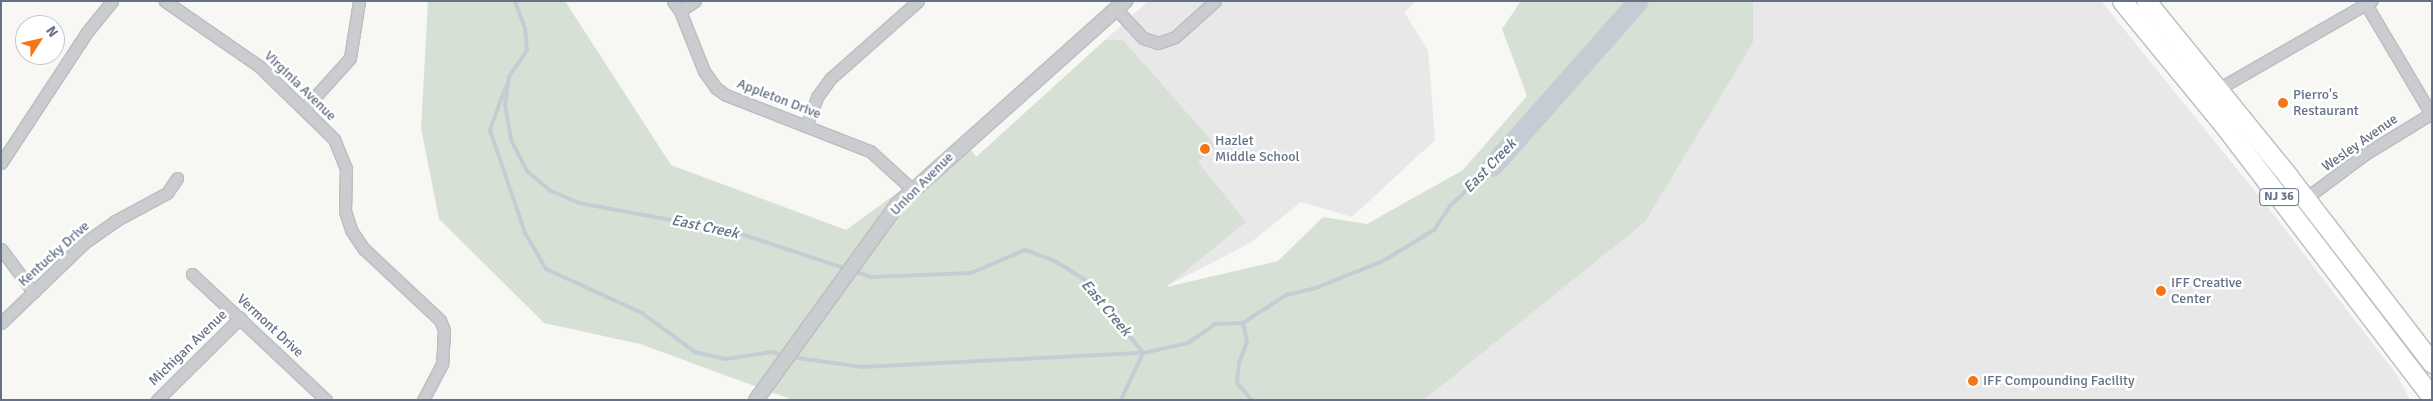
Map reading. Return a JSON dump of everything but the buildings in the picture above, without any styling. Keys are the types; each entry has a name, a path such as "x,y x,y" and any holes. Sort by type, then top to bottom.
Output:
{"highway":[{"name":"NJ 36","path":"2122,1 2223,124 2401,359 2432,397"},
{"name":"NJ 36","path":"2146,1 2306,198 2432,363"},
{"path":"2401,359 2421,400"}],"street":[{"path":"1,163 87,32 112,1"},
{"name":"Virginia Avenue","path":"165,1 259,66 305,108 334,140 346,168 345,211 351,230 364,249 440,320 444,330 442,364 424,400"},
{"path":"305,108 350,58 359,1"},
{"name":"Appleton Drive","path":"673,1 680,11 704,71 716,88 726,95 870,151 914,190"},
{"path":"680,11 694,1"},
{"path":"806,126 817,97 830,78 918,1"},
{"path":"1120,5 1143,38 1158,43 1176,37 1215,1"},
{"path":"2218,89 2367,2 2431,113"},
{"name":"Union Avenue","path":"756,400 800,342 898,204 1120,5"},
{"name":"Wesley Avenue","path":"2306,198 2365,154 2431,113"},
{"name":"Kentucky Drive","path":"1,322 84,243 115,221 167,193 177,178"},
{"path":"1,249 33,292"},
{"name":"Vermont Drive","path":"192,274 326,400"},
{"name":"Michigan Avenue","path":"157,400 240,318"}],"shaded area":[{"path":"428,1 565,1 671,165 846,230 966,143 976,157 1105,40 1123,40 1216,146 1198,162 1246,222 1166,287 1278,261 1323,217 1367,224 1463,170 1527,96 1502,29 1521,1 1753,1 1753,43 1645,222 1424,400 793,400 640,344 544,323 439,219 421,128"},
{"name":"Hazlet Middle School","path":"1148,1 1417,1 1404,12 1428,50 1435,140 1352,217 1301,202 1250,243 1165,287 976,158"},
{"path":"1753,1 2101,1 2267,206 2397,375 2410,400 1424,400 1645,222 1753,43"}],"waterway":[{"name":"East Creek","path":"515,1 525,28 527,50 509,77 505,105 511,140 527,171 551,191 579,203 735,232 847,269"},
{"name":"East Creek","path":"1492,166 1638,1"},
{"path":"506,86 490,130 525,233 546,269 642,313 695,352 725,359 772,352 784,355"},
{"name":"East Creek","path":"854,271 871,277 971,273 1025,250 1055,261 1084,279 1143,353 1188,343 1215,324 1243,323 1286,295 1313,289 1383,261 1434,230 1450,206 1492,166"},
{"path":"1243,323 1247,342 1239,363 1237,383 1252,400"},
{"path":"791,357 862,367 1143,353 1121,400"}],"place":[{"name":"Pierro's Restaurant","path":"2283,103"},
{"name":"Hazlet Middle School","path":"1205,149"},
{"name":"IFF Creative Center","path":"2161,291"},
{"name":"IFF Compounding Facility","path":"1973,381"}]}
